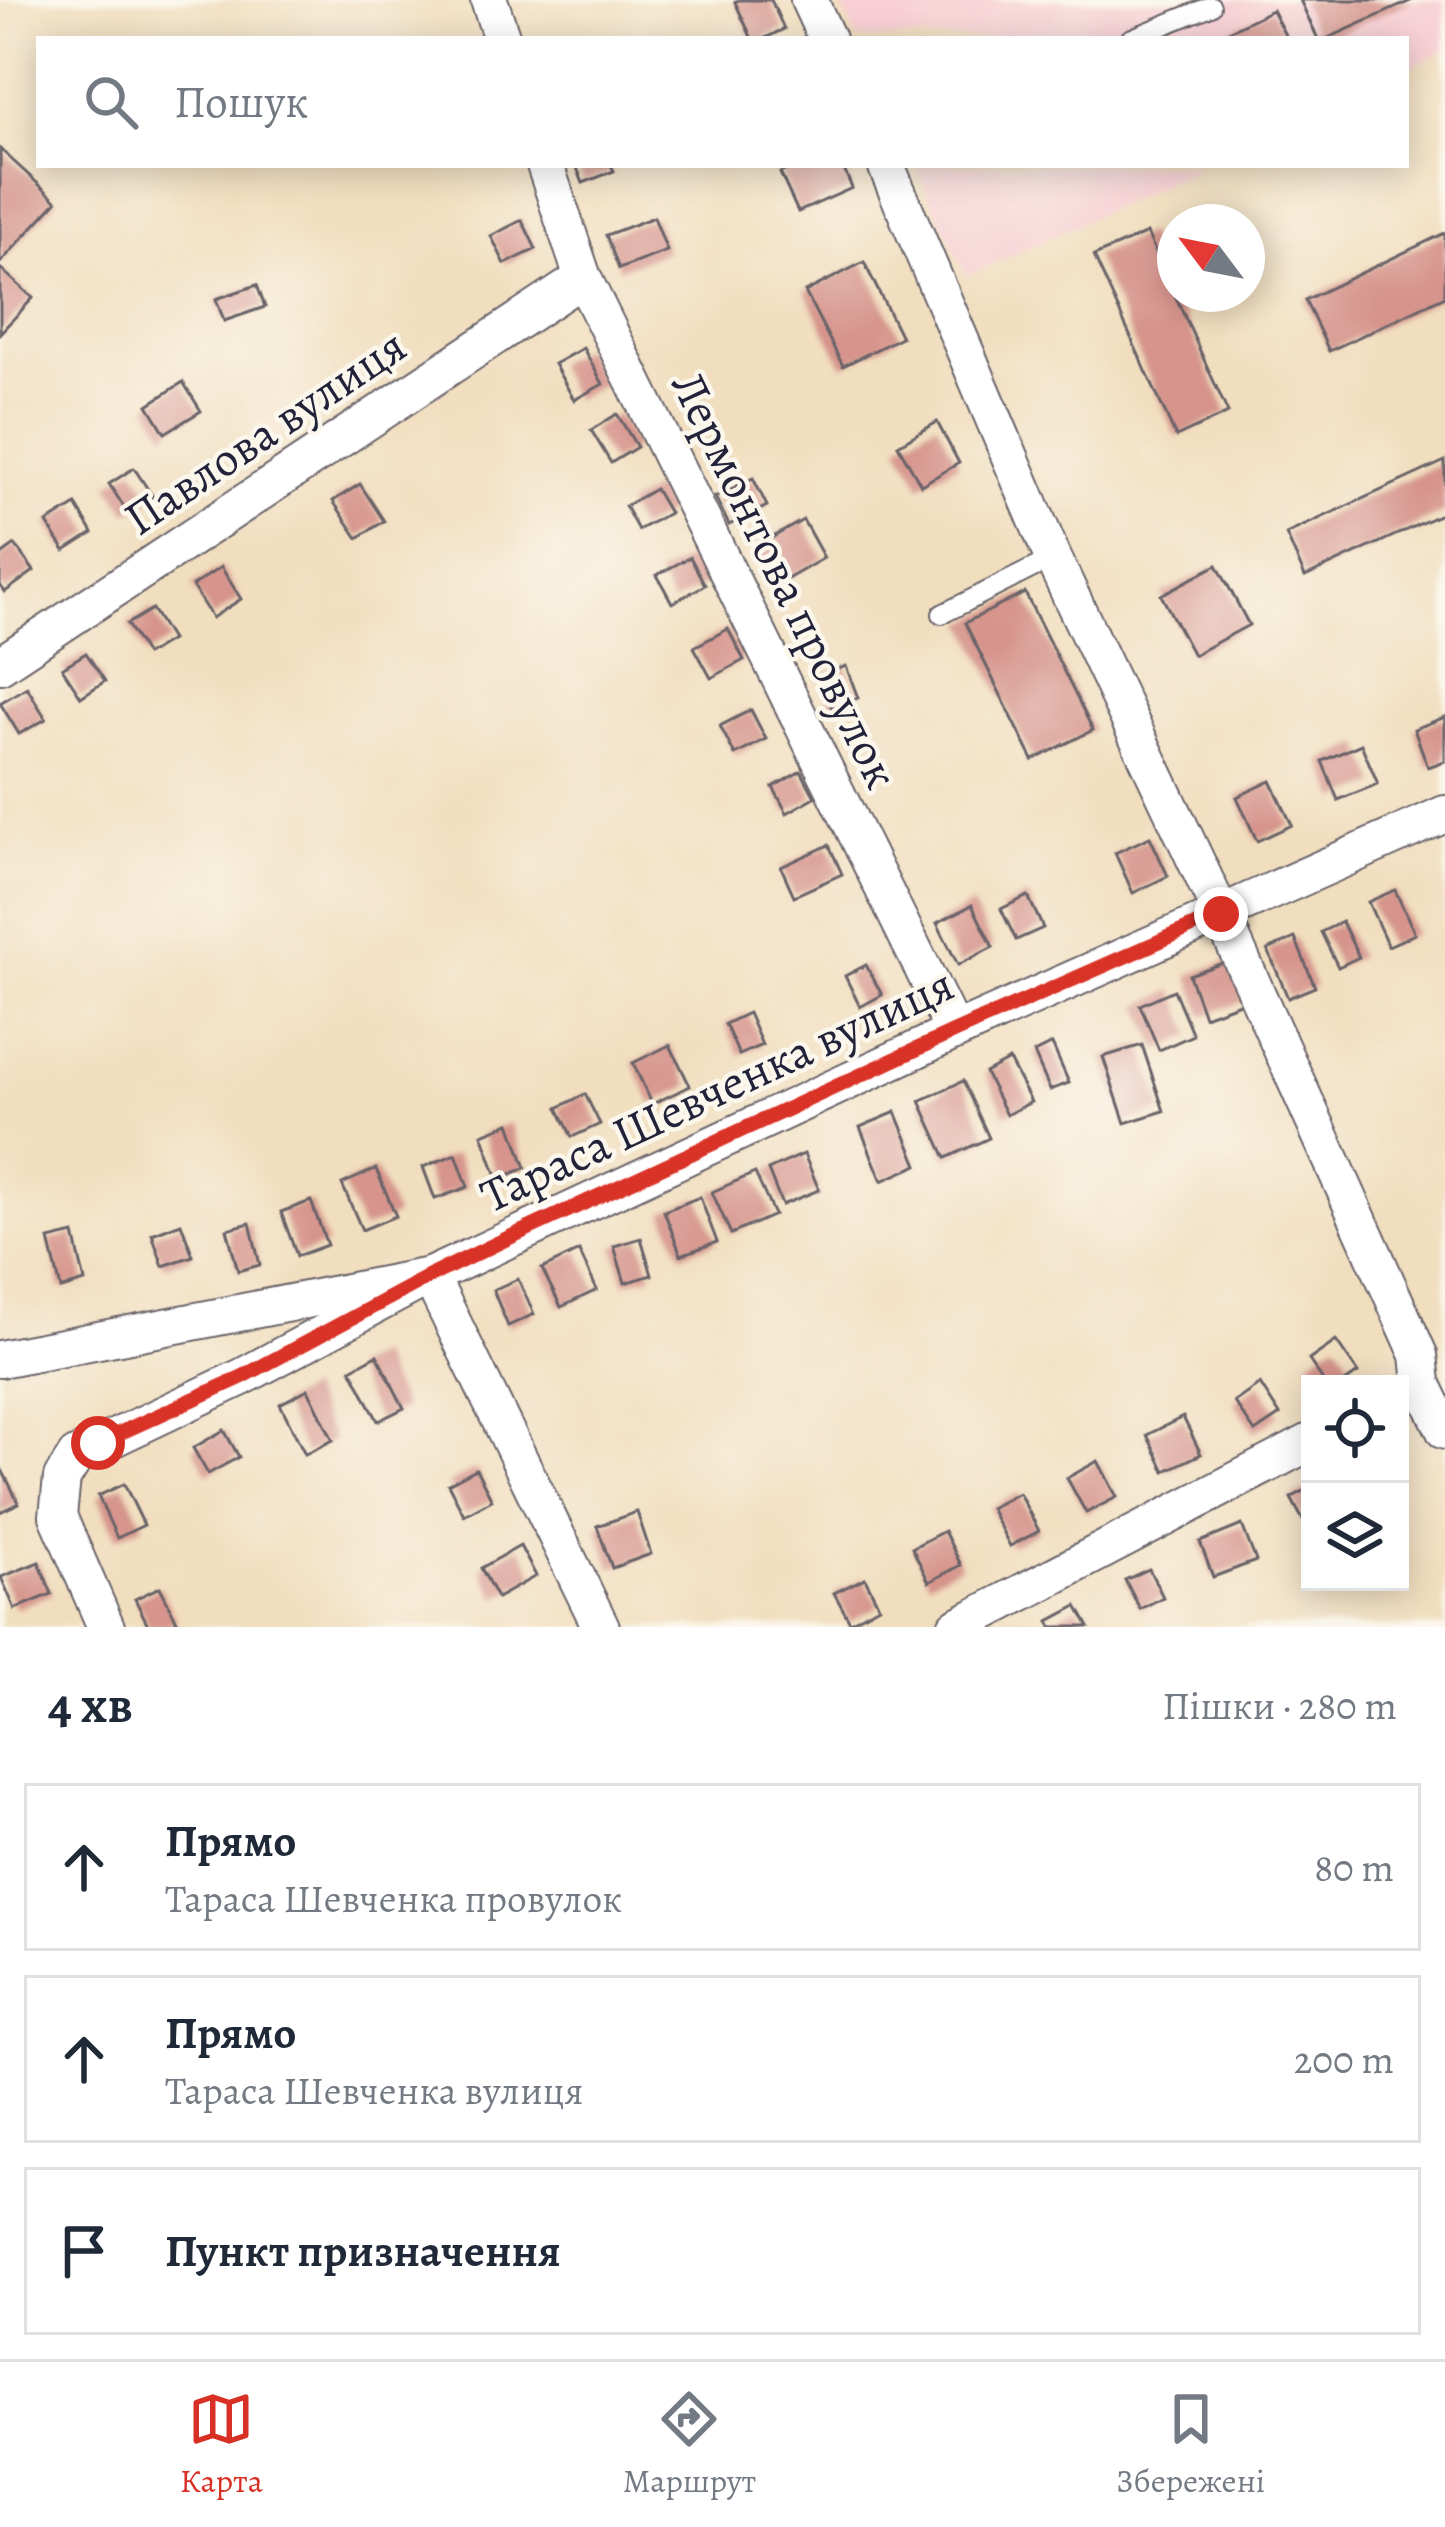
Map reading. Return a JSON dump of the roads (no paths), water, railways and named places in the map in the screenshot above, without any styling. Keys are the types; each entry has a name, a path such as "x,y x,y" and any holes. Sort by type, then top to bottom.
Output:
{"street":[{"path":"489,0 501,36"},
{"path":"809,0 826,36"},
{"name":"Лермонтова провулок","path":"546,168 583,278 954,1032"},
{"path":"887,168 1053,558 1221,914 1420,1355 1422,1383 1445,1431"},
{"name":"Павлова вулиця","path":"0,665 583,278"},
{"name":"Тараса Шевченка вулиця","path":"0,1359 430,1276 954,1032 1445,814"},
{"path":"106,1627 58,1516 62,1478 76,1456 242,1377 430,1276 601,1627"},
{"path":"956,1627 1301,1447"}],"lane":[{"path":"1137,36 1211,6"},
{"path":"942,614 1053,558"}]}
